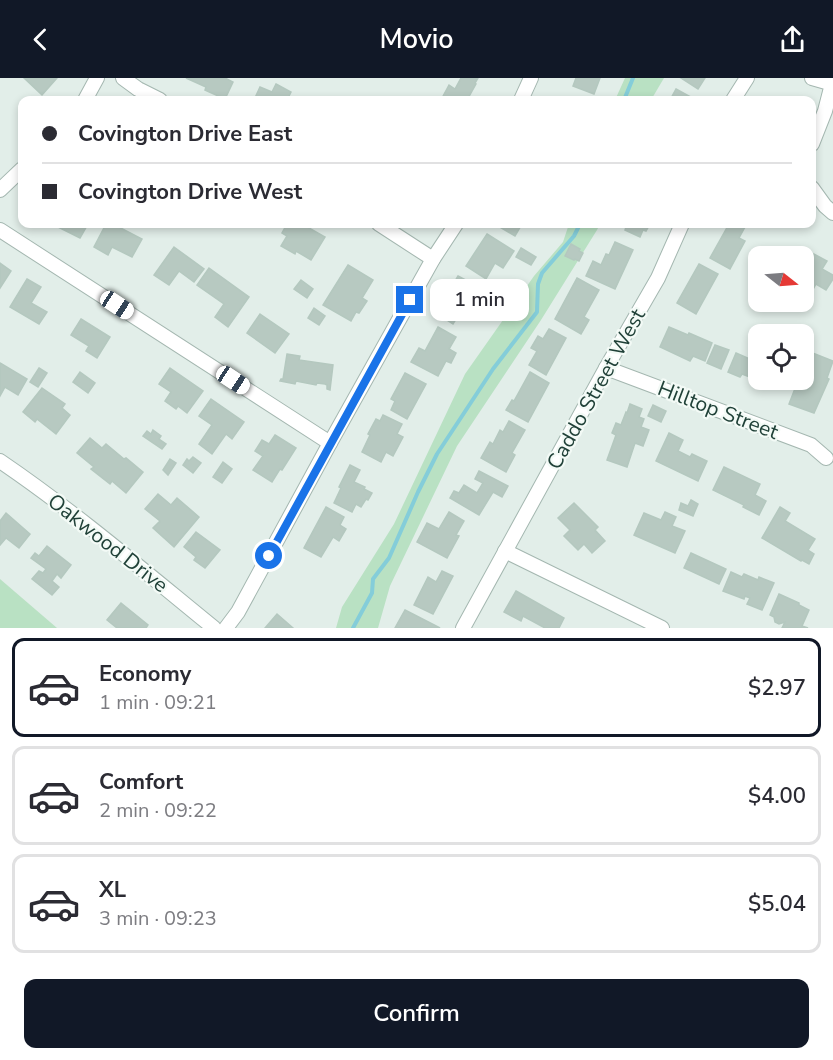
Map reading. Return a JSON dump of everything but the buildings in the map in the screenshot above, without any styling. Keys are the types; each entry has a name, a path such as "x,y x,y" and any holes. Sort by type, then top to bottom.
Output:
{"street":[{"path":"87,96 97,78"},
{"path":"123,78 153,96"},
{"path":"523,96 530,78"},
{"path":"736,96 747,78"},
{"path":"812,78 832,84 816,134"},
{"path":"0,190 18,173"},
{"path":"816,194 833,213"},
{"path":"385,228 433,259"},
{"path":"226,628 238,612 330,442 433,259 453,228"},
{"name":"Caddo Street West","path":"463,628 658,278 680,228"},
{"path":"0,230 330,442"},
{"name":"Hilltop Street","path":"606,368 811,445 826,458"},
{"name":"Oakwood Drive","path":"0,461 94,531 214,628"},
{"path":"505,551 662,628"}],"green space":[{"path":"625,78 664,78 653,96 617,96"},
{"path":"568,228 598,228 541,320 457,446 390,586 378,628 336,628 342,607 394,524 465,374 534,276 563,242"},
{"path":"0,579 57,628 0,628"}],"waterway":[{"path":"626,96 633,78"},
{"path":"353,628 372,593 373,579 389,558 437,454 493,369 537,312 538,284 542,273 574,236 578,228"}],"route":[{"path":"269,556 410,300"}]}
